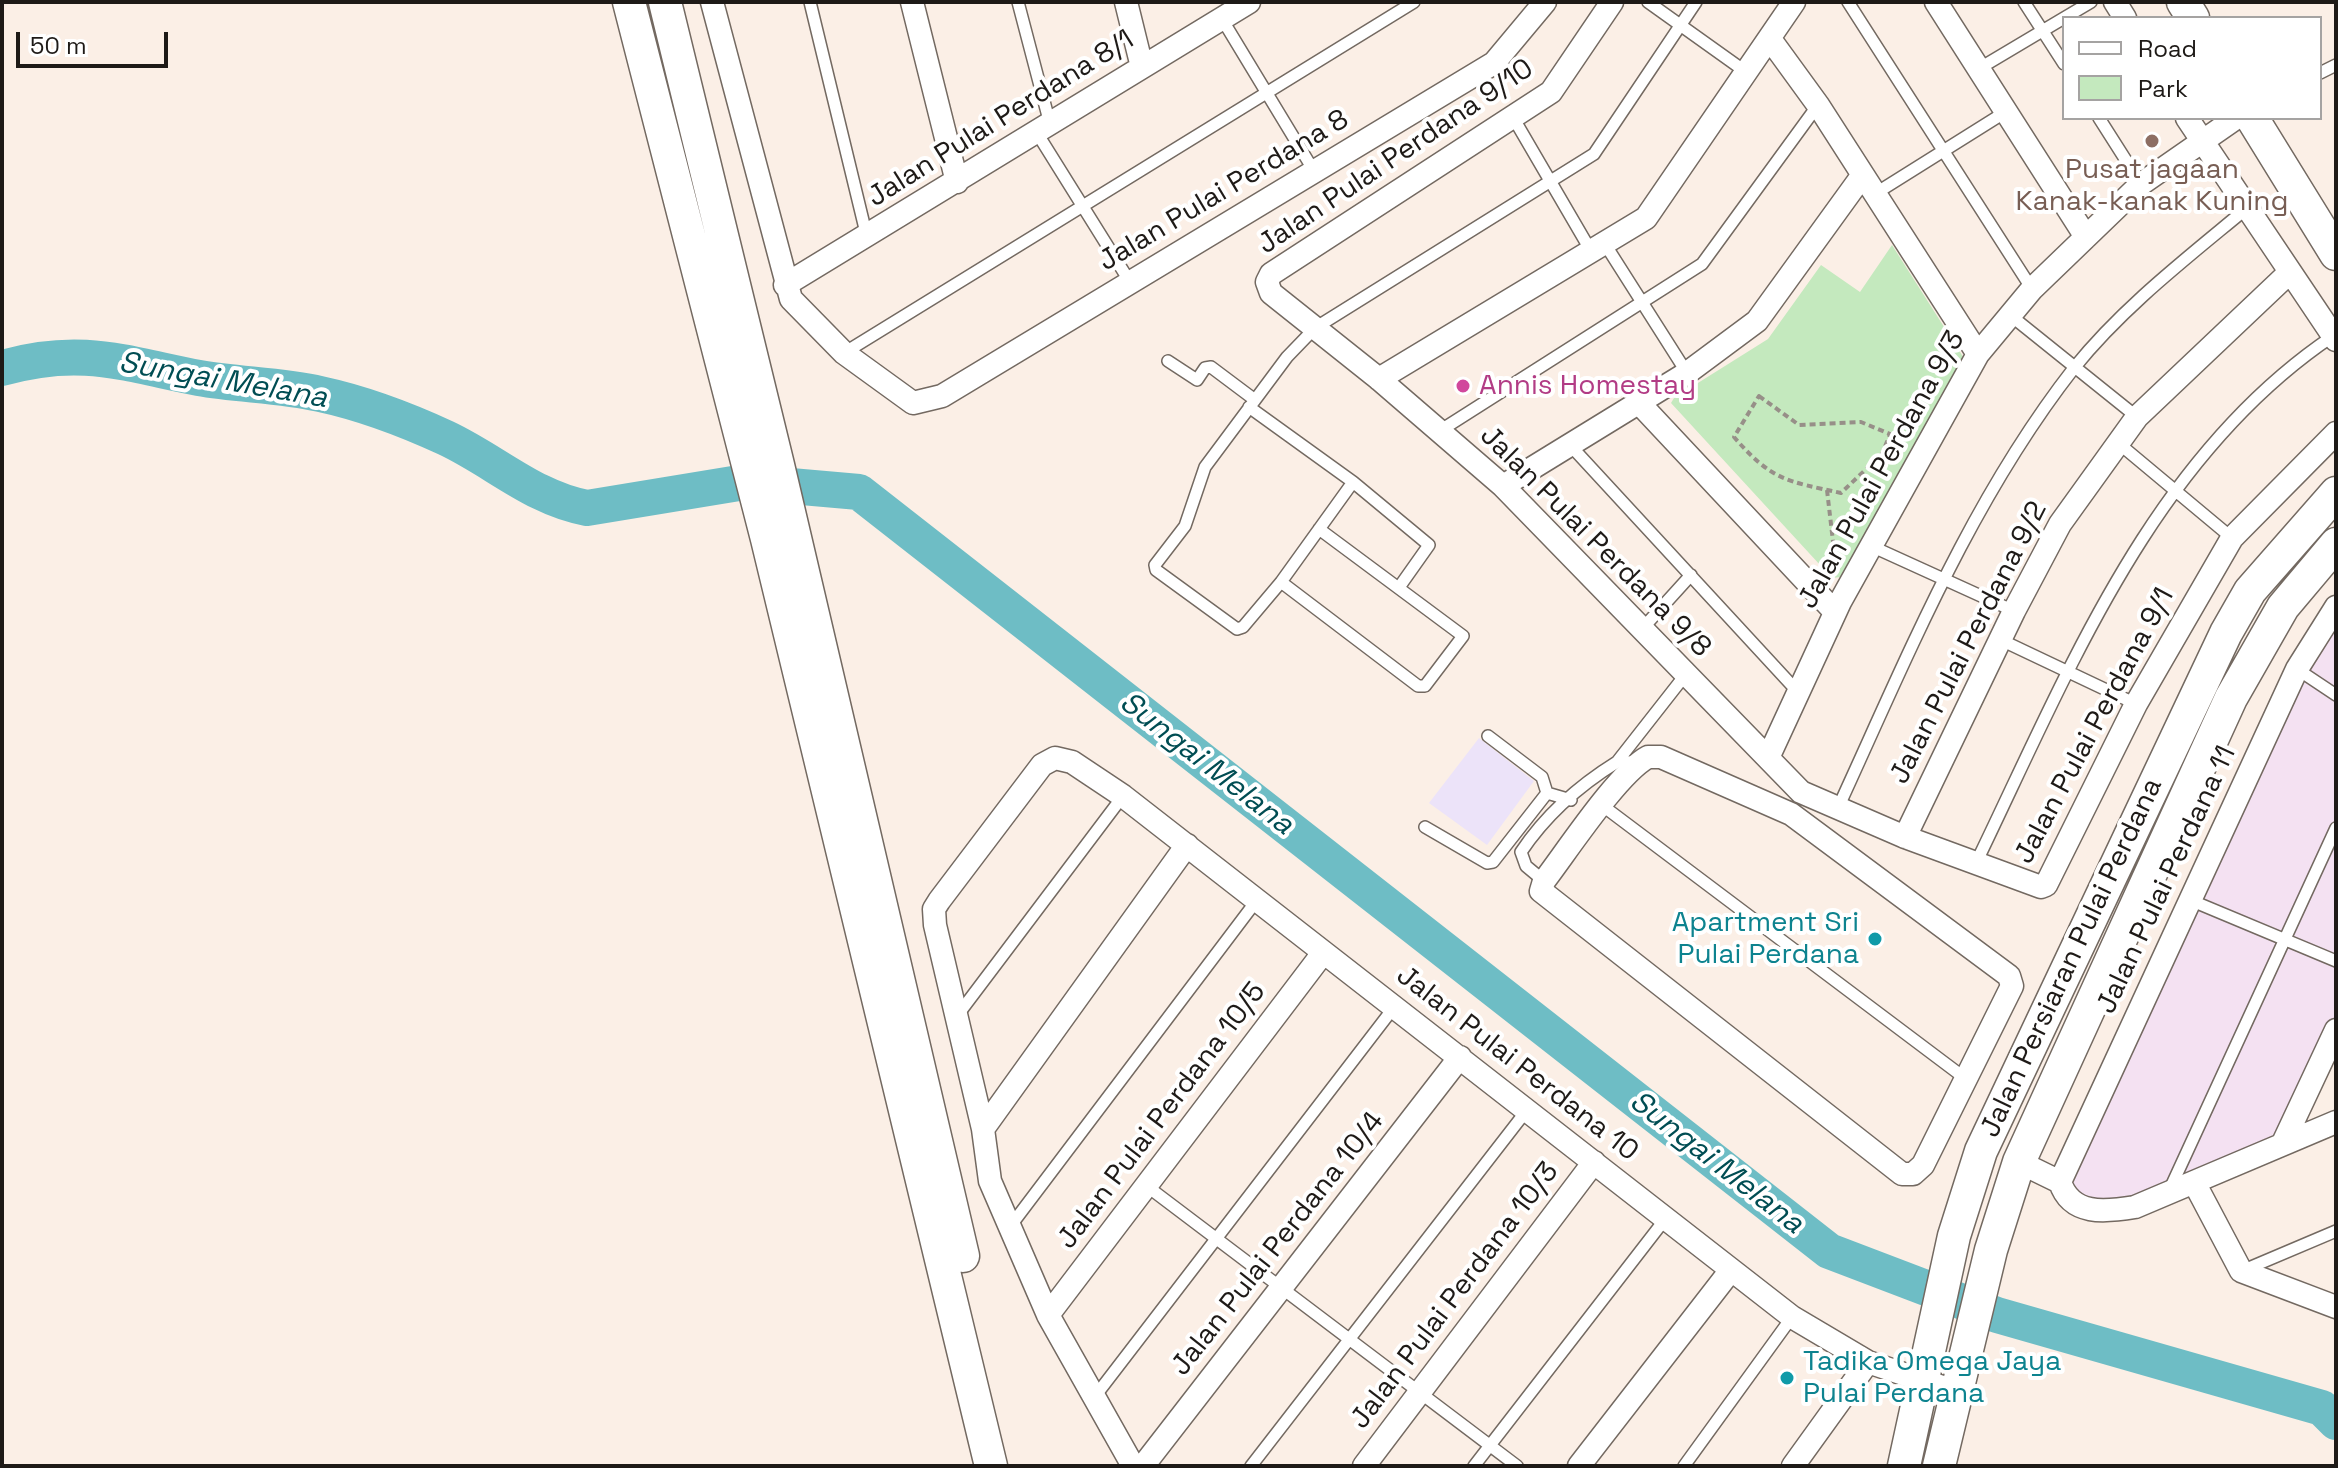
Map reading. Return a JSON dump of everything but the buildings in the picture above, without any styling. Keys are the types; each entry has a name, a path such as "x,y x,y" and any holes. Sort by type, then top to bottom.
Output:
{"street":[{"path":"629,2 763,462"},
{"path":"665,2 763,462 991,1466"},
{"path":"712,2 785,285 791,299 844,353"},
{"path":"912,2 957,182"},
{"path":"1126,2 1142,67"},
{"name":"Jalan Pulai Perdana 8/1","path":"785,285 1249,2"},
{"name":"Jalan Pulai Perdana 8","path":"844,353 913,403 942,396 1494,63 1545,2"},
{"name":"Jalan Pulai Perdana 9/10","path":"1267,282 1271,274 1514,119 1551,92 1612,2"},
{"path":"1379,379 1646,218 1794,2"},
{"path":"1936,2 2086,237"},
{"path":"1770,39 1818,105 1978,354"},
{"path":"2188,120 2335,338"},
{"name":"Jalan Pulai Perdana 9/3","path":"1768,758 1837,607 1978,354 2032,289 2141,184 2233,120"},
{"path":"2253,120 2336,254"},
{"path":"1503,486 1640,404 1757,321 1867,185"},
{"name":"Jalan Pulai Perdana 9/2","path":"1905,837 2014,611 2060,524 2137,417 2290,272"},
{"name":"Jalan Pulai Perdana 9/8","path":"1267,282 1271,293 1379,379 1503,486 1768,758"},
{"path":"1640,404 1837,607"},
{"name":"Jalan Pulai Perdana 9/1","path":"1768,758 1801,792 1837,810 2041,887 2046,885 2136,704 2232,538 2336,433"},
{"name":"Jalan Persiaran Pulai Perdana","path":"1904,1466 1920,1380 1954,1236 1981,1151 2226,633 2250,591 2336,493"},
{"path":"781,538 1012,1466"},
{"name":"Jalan Persiaran Pulai Perdana","path":"1939,1466 1991,1250 2019,1162 2231,698 2283,607 2336,544"},
{"name":"Jalan Pulai Perdana 11","path":"2060,1182 2297,669 2336,607"},
{"path":"1661,757 1791,814 2009,976 2012,986 1967,1080 1923,1165 1913,1174 1902,1174 1541,891 1544,881 1603,806 1627,762 1661,757"},
{"name":"Jalan Pulai Perdana 10","path":"955,1019 934,909 1042,765 1055,758 1072,762 1187,845 1792,1317 1868,1362 1957,1392"},
{"path":"1791,814 1801,792"},
{"path":"983,1129 1187,845"},
{"name":"Jalan Pulai Perdana 10/5","path":"1048,1315 1323,953"},
{"path":"955,1019 983,1129 990,1181 1008,1229 1048,1315 1133,1466"},
{"path":"2283,1143 2336,1030"},
{"name":"Jalan Pulai Perdana 10/4","path":"1143,1466 1460,1057"},
{"path":"2019,1162 2060,1182 2067,1198 2085,1209 2110,1211 2166,1197 2336,1122"},
{"name":"Jalan Pulai Perdana 10/3","path":"1364,1466 1594,1162"},
{"path":"2195,1184 2241,1271 2336,1307"},
{"path":"1579,1466 1731,1270"},
{"path":"1793,1466 1868,1362"}],"lane":[{"path":"810,2 867,237"},
{"path":"1018,2 1044,129 1083,208 1130,282"},
{"path":"844,353 1414,2"},
{"path":"1648,2 1746,72"},
{"path":"1353,482 1281,582 1243,627 1237,629 1156,570 1155,565 1185,526 1205,467 1287,357 1315,328 1594,154 1696,2"},
{"path":"1848,2 2032,289"},
{"path":"2024,2 2062,61"},
{"path":"2067,16 2091,2"},
{"path":"1222,19 1314,171"},
{"path":"1980,68 2062,19"},
{"path":"1438,432 1702,264 1818,105"},
{"path":"1867,185 1943,151 2007,111"},
{"path":"1514,119 1551,181 1641,302 1687,373"},
{"path":"2100,120 2141,184"},
{"path":"1837,810 1943,579 1997,480 2075,367 2146,292 2247,208"},
{"path":"2010,315 2137,417"},
{"path":"1976,863 2077,652 2134,551 2175,491 2231,422 2308,352 2335,338"},
{"path":"1168,361 1197,380 1205,368 1211,367 1252,404 1429,545 1400,586"},
{"path":"2117,442 2232,538"},
{"path":"1570,445 1798,692"},
{"path":"1281,582 1412,681 1425,686 1463,636 1400,586 1319,529"},
{"path":"1871,546 2014,611"},
{"path":"1642,629 1691,575"},
{"path":"2001,640 2136,704"},
{"path":"2297,669 2336,695"},
{"path":"1544,881 1526,866 1521,852 1549,813 1627,762 1686,674"},
{"path":"1488,736 1542,777 1547,793"},
{"path":"1547,793 1571,800"},
{"path":"1425,827 1487,863 1493,862 1547,793"},
{"path":"955,1019 1123,796"},
{"path":"1603,806 1967,1080"},
{"path":"2166,1197 2336,828"},
{"path":"1008,1229 1257,900"},
{"path":"2190,900 2336,961"},
{"path":"1093,1399 1395,1006"},
{"path":"1251,1466 1528,1109"},
{"path":"1148,1187 1517,1466"},
{"path":"1474,1466 1666,1218"},
{"path":"2241,1271 2336,1231"},
{"path":"1684,1466 1792,1317"}],"path":[{"path":"1759,396 1799,425 1861,422 1890,434 1882,454 1841,493 1827,490 1785,481 1769,473 1734,437 1759,396"},
{"path":"1827,490 1837,607"}],"shaded area":[{"path":"2336,595 2336,1047 2297,1130 2163,1191 2109,1205 2051,1185 2292,665"},
{"path":"1479,738 1534,781 1487,845 1429,803"}],"green space":[{"path":"1892,245 1967,363 1841,577 1832,578 1671,403 1674,398 1768,339 1821,265 1860,292"}],"waterway":[{"name":"Sungai Melana","path":"2,368 55,358 101,359 199,378 305,391 336,398 431,431 532,488 587,508 745,482 859,492 1829,1251 1997,1315 2322,1408 2336,1422"}],"place":[{"name":"Pusat jagaan Kanak-kanak Kuning","path":"2152,141"},
{"name":"Annis Homestay","path":"1463,386"},
{"name":"Apartment Sri Pulai Perdana","path":"1875,939"},
{"name":"Tadika Omega Jaya Pulai Perdana","path":"1787,1378"}]}
